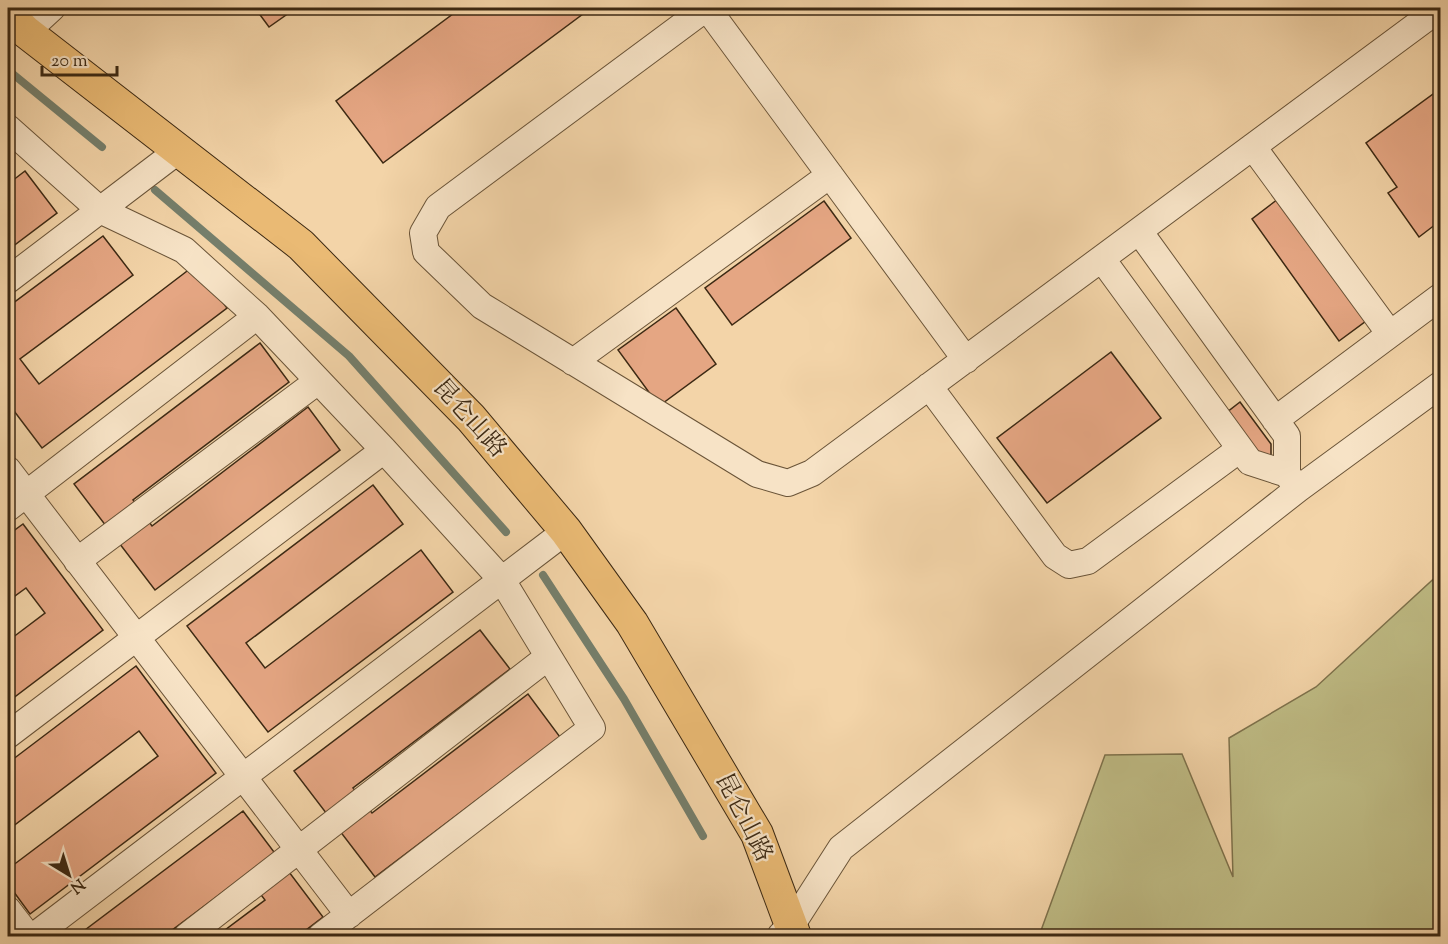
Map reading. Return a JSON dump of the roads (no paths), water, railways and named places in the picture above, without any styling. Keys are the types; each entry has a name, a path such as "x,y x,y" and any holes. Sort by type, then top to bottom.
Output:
{"main road":[{"name":"昆仑山路","path":"17,23 300,245 471,418 566,531 632,623 757,834 788,933"}],"street":[{"path":"17,23 52,8"},
{"path":"966,360 707,8 438,207 423,233 426,252 482,306 757,474 788,483 812,473 966,360 1440,8"},
{"path":"8,128 100,210 184,250 256,316 384,450 502,580 592,728 321,936"},
{"path":"1253,147 1390,334"},
{"path":"8,280 179,150"},
{"path":"573,362 830,175"},
{"path":"1139,231 1287,436 1293,482"},
{"path":"1102,259 1251,462 1293,482"},
{"path":"1275,420 1440,297"},
{"path":"17,501 256,316"},
{"path":"77,561 318,381"},
{"path":"788,933 841,848 1293,482 1440,385"},
{"path":"929,386 1055,556 1069,566 1088,561 1240,449"},
{"path":"8,735 384,450"},
{"path":"8,470 17,501 77,561 349,915"},
{"path":"34,936 566,531"},
{"path":"187,936 548,657"},
{"path":"8,910 28,936"}],"waterway":[{"path":"8,70 102,147"},
{"path":"155,190 349,356 506,532"},
{"path":"543,575 624,699 703,836"}]}
